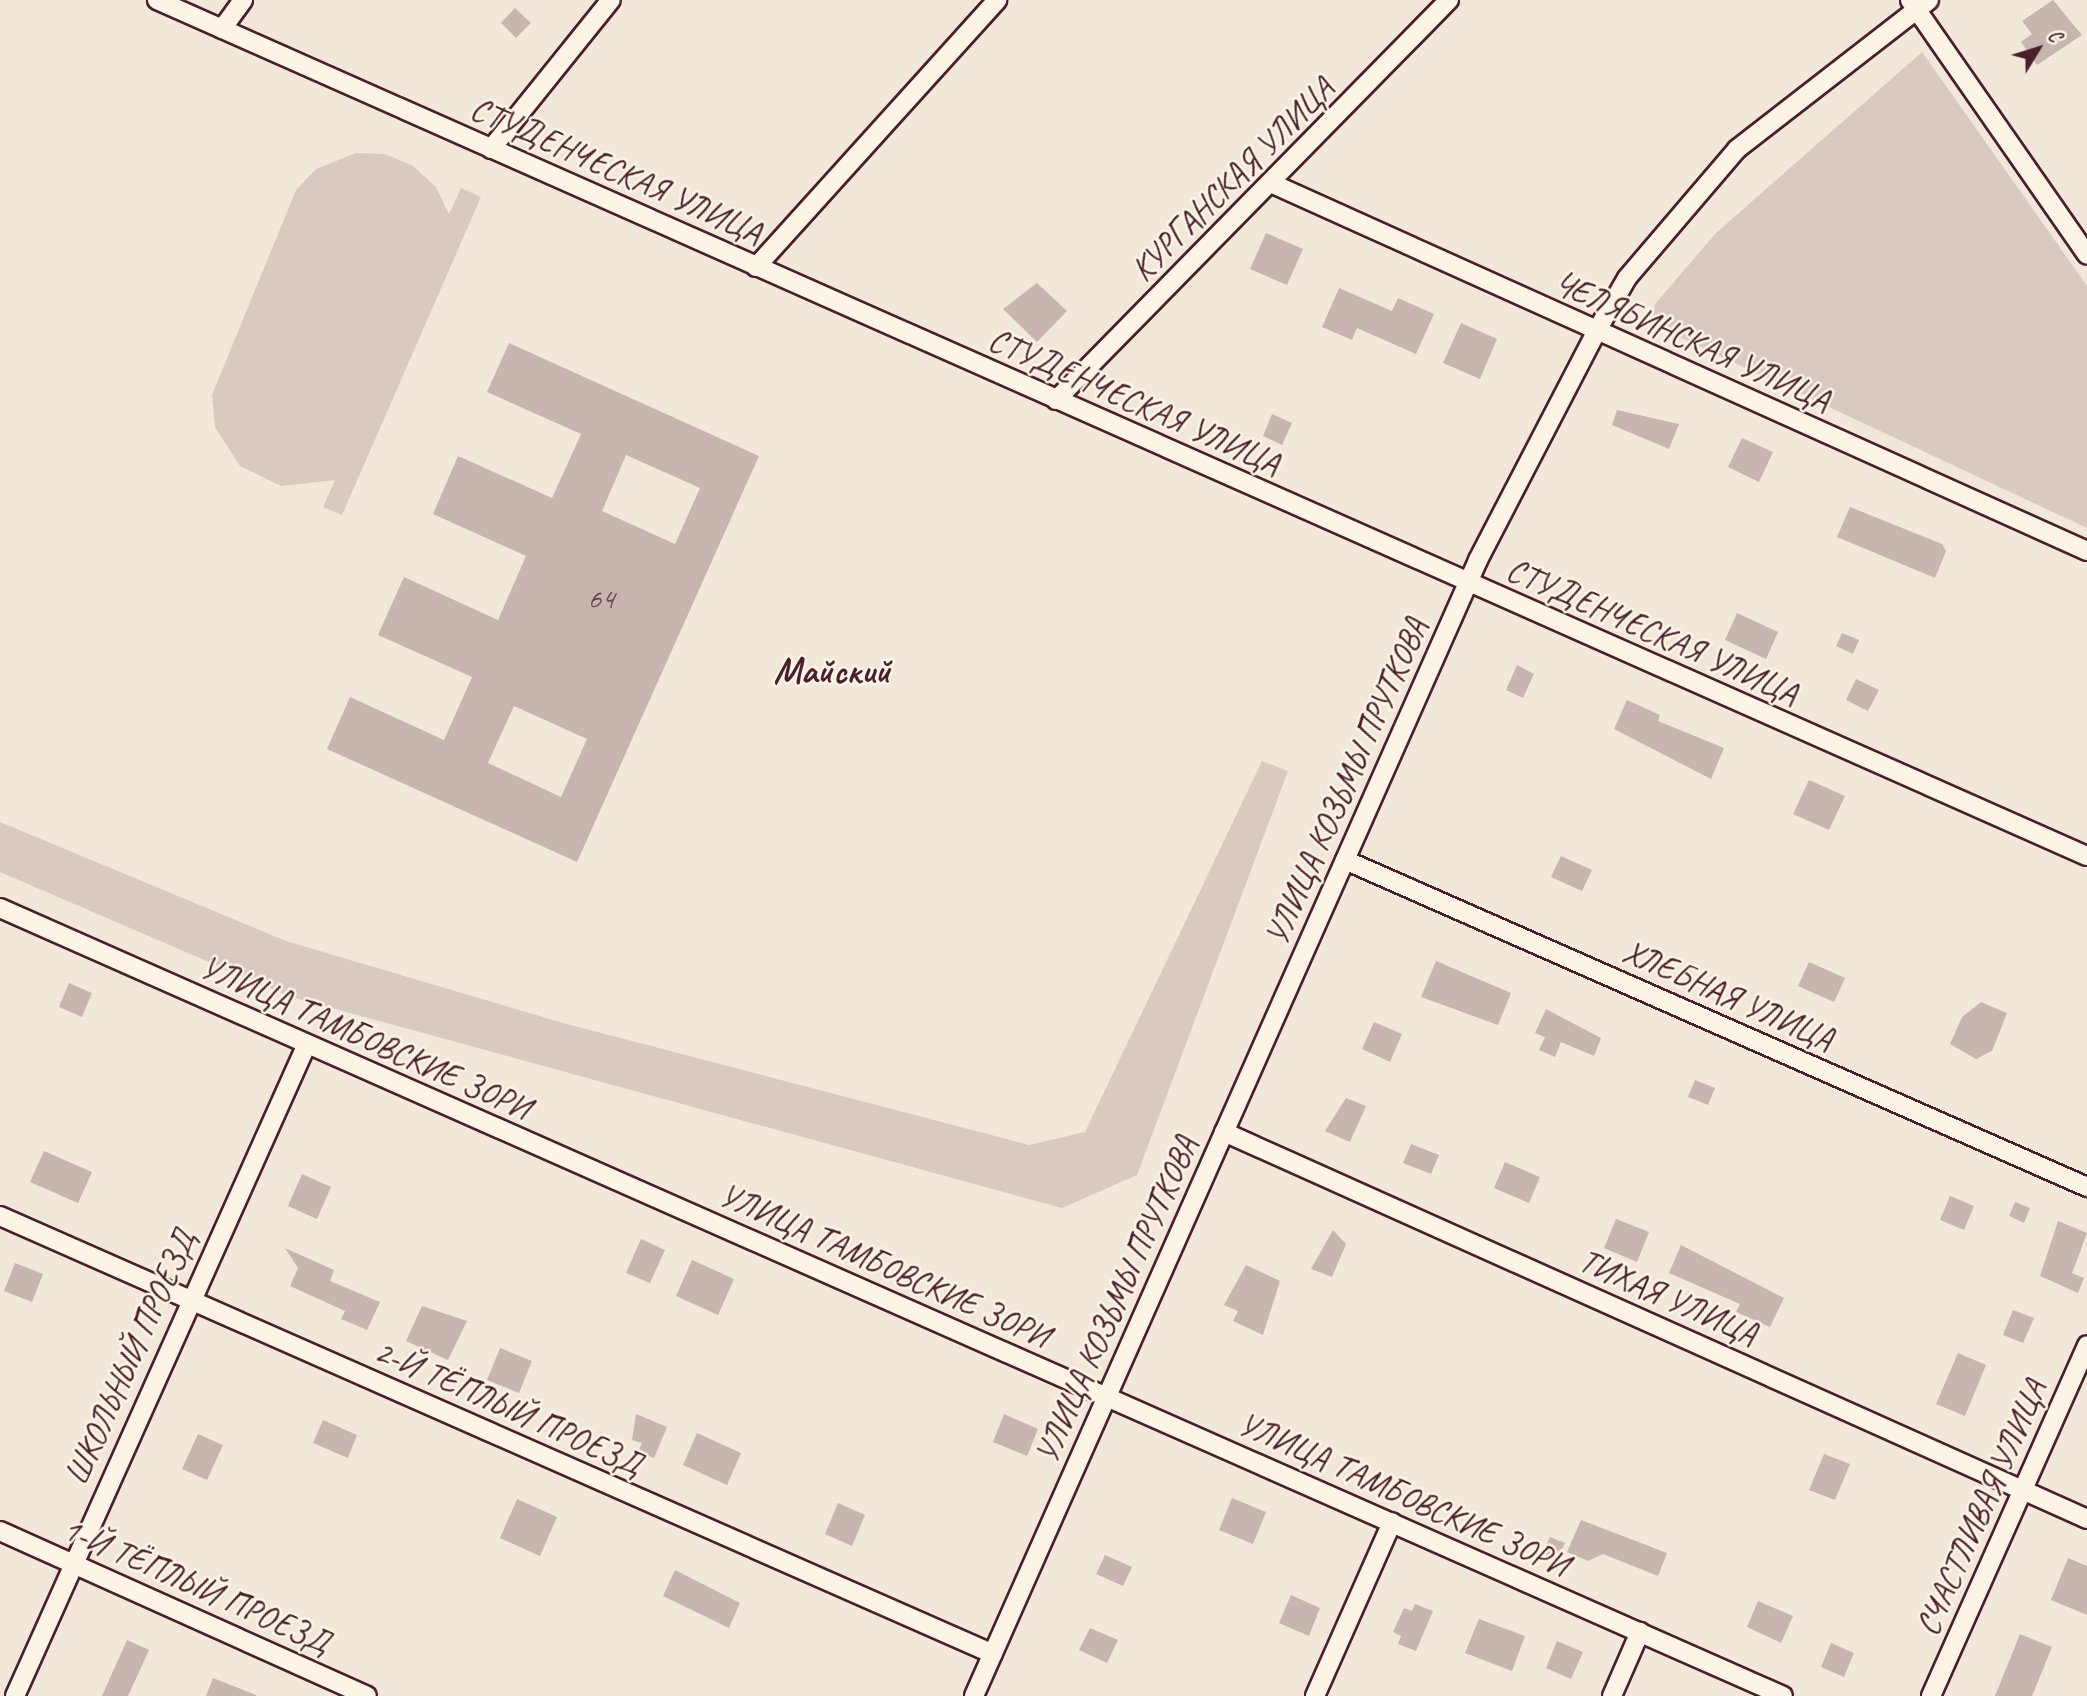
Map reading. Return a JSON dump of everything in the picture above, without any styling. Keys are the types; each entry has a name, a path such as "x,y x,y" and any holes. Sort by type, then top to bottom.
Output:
{"street":[{"name":"СТУДЕНЧЕСКАЯ УЛИЦА","path":"158,0 2087,856"},
{"path":"222,29 243,0"},
{"path":"491,149 611,0"},
{"path":"756,267 997,0"},
{"name":"КУРГАНСКАЯ УЛИЦА","path":"1056,400 1273,184 1449,0"},
{"path":"1918,3 2087,255"},
{"name":"УЛИЦА КОЗЬМЫ ПРУТКОВА","path":"974,1696 1468,583 1596,332 1627,278 1737,149 1918,3"},
{"name":"ЧЕЛЯБИНСКАЯ УЛИЦА","path":"1273,184 1596,332 2087,551"},
{"name":"ХЛЕБНАЯ УЛИЦА","path":"1345,860 2087,1187"},
{"name":"УЛИЦА ТАМБОВСКИЕ ЗОРИ","path":"0,908 306,1046 1107,1396 1783,1696"},
{"name":"ШКОЛЬНЫЙ ПРОЕЗД","path":"15,1696 188,1298 306,1046"},
{"name":"ТИХАЯ УЛИЦА","path":"1224,1132 2087,1519"},
{"name":"2-Й ТЁПЛЫЙ ПРОЕЗД","path":"0,1216 993,1654"},
{"name":"СЧАСТЛИВАЯ УЛИЦА","path":"1931,1696 2087,1345"},
{"path":"1315,1696 1392,1522"},
{"name":"1-Й ТЁПЛЫЙ ПРОЕЗД","path":"0,1531 367,1696"},
{"path":"1612,1696 1640,1632"}],"shaded area":[{"path":"1922,52 2087,286 2087,528 1652,324 1655,304 1716,233"},
{"path":"356,153 385,154 413,166 436,187 449,214 461,188 481,197 342,515 323,507 335,480 281,486 240,466 215,427 212,395 296,190 316,169"},
{"path":"1262,761 1288,771 1137,1175 1062,1208 288,996 0,872 0,822 286,941 563,1023 1029,1145 1085,1132"}],"building":[{"path":"2053,0 2082,35 2037,65 2021,42 2032,34 2022,21"},
{"path":"515,8 531,23 516,38 501,23"},
{"path":"1266,233 1303,249 1287,285 1250,269"},
{"path":"1037,283 1067,311 1037,342 1003,309"},
{"path":"1339,288 1392,311 1398,298 1434,314 1416,354 1357,328 1352,340 1322,327"},
{"path":"1461,323 1497,339 1480,379 1443,363"},
{"path":"509,343 759,456 577,862 327,749 350,697 444,740 472,677 378,635 404,577 498,620 526,556 433,514 458,456 552,498 581,434 487,392","holes":["626,455 700,488 675,544 602,511","514,706 587,739 561,797 488,763"]},
{"path":"1617,410 1679,424 1669,449 1612,425"},
{"path":"1272,414 1292,423 1282,445 1263,436"},
{"path":"1742,438 1773,452 1759,482 1728,467"},
{"path":"1850,507 1942,544 1946,551 1935,578 1837,537"},
{"path":"1737,613 1778,632 1766,659 1725,640"},
{"path":"1842,633 1859,640 1853,654 1836,646"},
{"path":"1517,665 1534,674 1523,698 1506,690"},
{"path":"1856,679 1879,690 1868,711 1846,700"},
{"path":"1627,700 1660,715 1658,721 1724,748 1711,779 1614,729"},
{"path":"1809,780 1845,796 1829,830 1793,814"},
{"path":"1561,856 1592,870 1582,891 1551,877"},
{"path":"1436,961 1511,993 1498,1025 1421,997"},
{"path":"1809,962 1845,978 1834,1002 1798,986"},
{"path":"69,983 92,993 82,1017 59,1007"},
{"path":"1981,1002 2007,1013 1992,1051 1976,1059 1950,1044 1962,1017"},
{"path":"1546,1009 1601,1038 1594,1056 1561,1042 1555,1057 1539,1050 1545,1037 1535,1033"},
{"path":"1374,1022 1402,1034 1390,1062 1362,1049"},
{"path":"1695,1080 1715,1088 1708,1105 1688,1097"},
{"path":"1346,1098 1366,1106 1350,1142 1325,1131"},
{"path":"1411,1144 1439,1155 1431,1174 1403,1163"},
{"path":"44,1151 92,1172 78,1203 30,1182"},
{"path":"1505,1162 1540,1177 1529,1203 1494,1188"},
{"path":"302,1174 331,1187 317,1219 288,1206"},
{"path":"1950,1196 1974,1206 1964,1230 1940,1220"},
{"path":"2015,1202 2030,1208 2024,1223 2009,1216"},
{"path":"1616,1219 1649,1232 1637,1262 1604,1248"},
{"path":"2058,1221 2087,1233 2072,1273 2084,1278 2078,1293 2040,1276"},
{"path":"1333,1230 1346,1244 1332,1277 1311,1269"},
{"path":"641,1239 665,1250 650,1283 626,1273"},
{"path":"1681,1245 1784,1298 1770,1327 1736,1312 1740,1304 1669,1273"},
{"path":"285,1248 334,1270 330,1281 380,1302 367,1330 341,1319 345,1311 290,1286 298,1268"},
{"path":"692,1260 734,1279 718,1315 676,1296"},
{"path":"15,1263 43,1274 32,1302 4,1291"},
{"path":"1246,1265 1280,1281 1263,1335 1233,1321 1238,1311 1224,1305"},
{"path":"422,1306 467,1321 448,1360 406,1341"},
{"path":"2013,1310 2034,1318 2023,1343 2003,1335"},
{"path":"500,1348 532,1361 519,1393 487,1380"},
{"path":"1958,1353 1986,1365 1965,1416 1936,1404"},
{"path":"636,1414 667,1427 654,1458 638,1452 642,1443 632,1440"},
{"path":"1004,1414 1038,1429 1027,1456 993,1442"},
{"path":"323,1420 357,1435 348,1458 313,1443"},
{"path":"697,1433 741,1453 727,1485 683,1465"},
{"path":"198,1434 223,1445 207,1480 182,1469"},
{"path":"1824,1454 1850,1464 1835,1500 1809,1490"},
{"path":"1232,1498 1266,1512 1253,1544 1219,1530"},
{"path":"517,1499 557,1517 540,1556 500,1538"},
{"path":"838,1503 865,1515 852,1546 825,1534"},
{"path":"1581,1520 1667,1553 1658,1576 1603,1554 1588,1561 1567,1552"},
{"path":"1550,1537 1565,1543 1557,1561 1542,1554"},
{"path":"1105,1555 1132,1567 1123,1586 1096,1574"},
{"path":"2068,1558 2087,1566 2087,1615 2051,1600"},
{"path":"675,1570 740,1603 729,1628 663,1596"},
{"path":"1291,1595 1320,1608 1309,1636 1279,1623"},
{"path":"1758,1601 1793,1616 1781,1643 1747,1627"},
{"path":"1415,1604 1433,1611 1416,1651 1398,1644 1401,1636 1393,1632 1404,1608 1412,1611"},
{"path":"1479,1619 1525,1636 1512,1671 1465,1653"},
{"path":"1090,1628 1118,1640 1107,1663 1079,1650"},
{"path":"2020,1634 2052,1647 2032,1696 1995,1696"},
{"path":"127,1640 149,1650 128,1696 102,1696"},
{"path":"1557,1641 1583,1652 1571,1679 1546,1668"},
{"path":"1831,1643 1854,1653 1844,1677 1821,1667"},
{"path":"213,1678 256,1695 256,1696 206,1696"}],"district":[{"name":"Майский","path":"832,671"}]}
